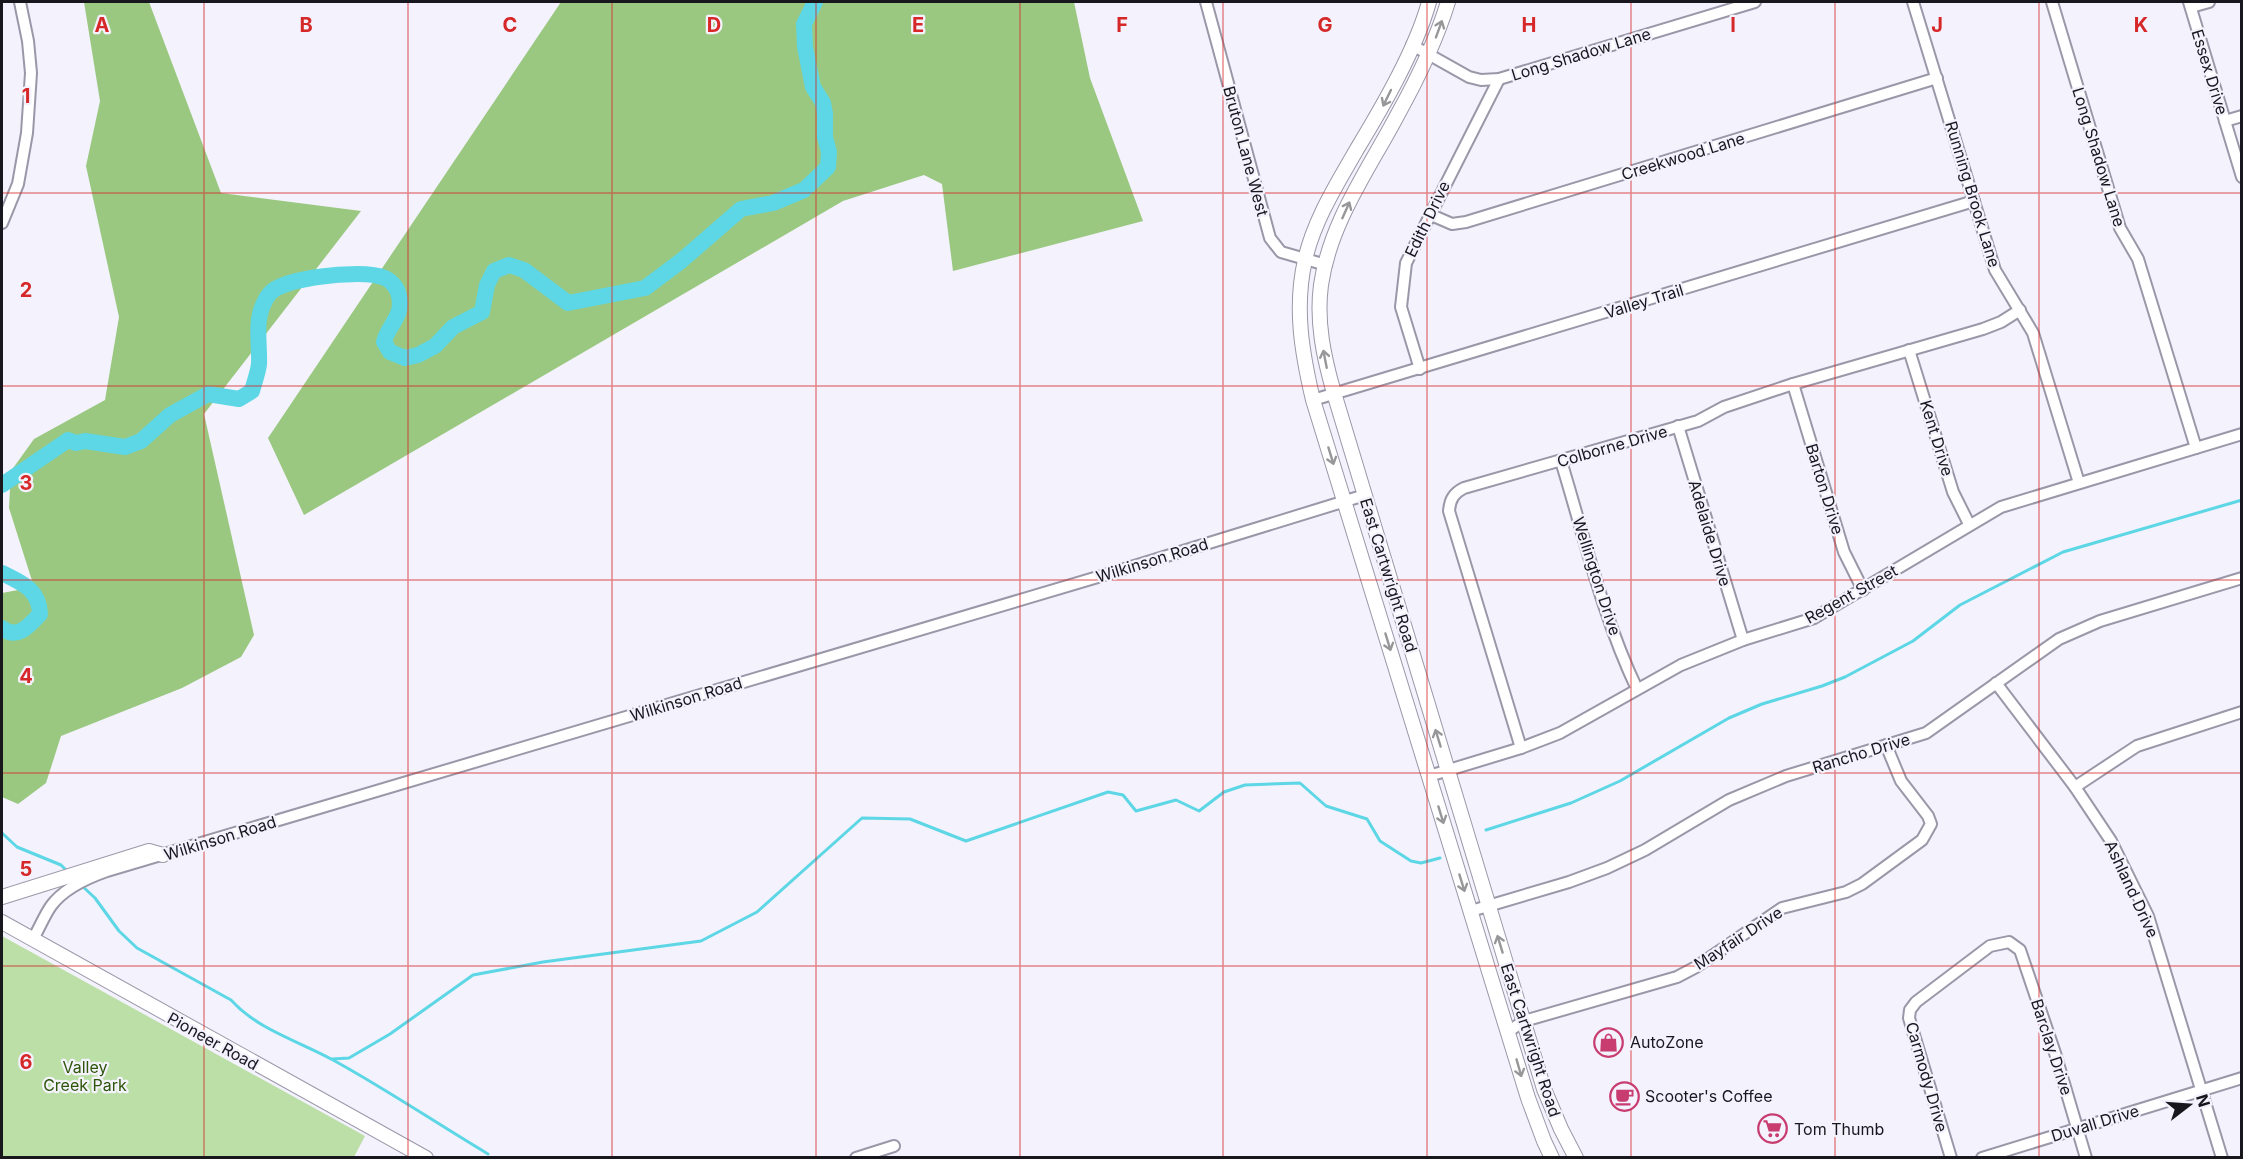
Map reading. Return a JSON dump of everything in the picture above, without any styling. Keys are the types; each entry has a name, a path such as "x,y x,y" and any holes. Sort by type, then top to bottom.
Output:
{"main road":[{"name":"East Cartwright Road","path":"1430,2 1382,107 1331,193 1305,259 1299,304 1299,329 1313,400 1528,1098 1552,1158"},
{"name":"East Cartwright Road","path":"1448,2 1429,56 1356,188 1332,241 1321,285 1321,336 1334,393 1544,1089 1574,1157"},
{"path":"2,897 104,869 149,851 163,855"},
{"name":"Pioneer Road","path":"2,922 420,1156"}],"street":[{"path":"2,223 18,184 27,133 30,74 28,40 20,2"},
{"name":"Bruton Lane West","path":"1206,2 1270,238 1281,252 1326,265"},
{"name":"Long Shadow Lane","path":"1412,45 1469,77 1481,80 1499,79 1755,2"},
{"name":"Running Brook Lane","path":"1913,2 1995,270 2033,333 2079,483"},
{"name":"Long Shadow Lane","path":"2052,2 2120,228 2138,259 2196,448"},
{"path":"2190,4 2209,2"},
{"name":"Essex Drive","path":"2190,4 2241,177"},
{"name":"Creekwood Lane","path":"1429,214 1452,224 1466,222 1937,78"},
{"name":"Edith Drive","path":"1420,369 1401,307 1406,263 1499,79"},
{"path":"2225,121 2241,116"},
{"name":"Valley Trail","path":"1313,400 1974,201"},
{"name":"Colborne Drive","path":"1521,748 1449,511 1450,500 1456,492 1698,421 1724,407 1793,384 1983,329 2001,322 2020,310"},
{"name":"Kent Drive","path":"1909,350 1953,492 1970,524"},
{"name":"Barton Drive","path":"1793,384 1844,552 1863,590"},
{"name":"Adelaide Drive","path":"1678,426 1743,640"},
{"name":"Regent Street","path":"1429,776 1521,748 1560,733 1681,665 1743,640 1814,618 2001,507 2241,434"},
{"name":"Wellington Drive","path":"1561,461 1626,668 1637,688"},
{"name":"Wilkinson Road","path":"163,855 1365,495"},
{"name":"Rancho Drive","path":"1471,911 1569,882 1607,867 1645,850 1743,793 1785,776 1926,733 2059,639 2100,621 2241,578"},
{"name":"Ashland Drive","path":"1996,683 2075,787 2111,841 2148,916 2222,1158"},
{"path":"2075,787 2137,746 2241,712"},
{"name":"Mayfair Drive","path":"1509,1031 1524,1021 1677,977 1696,967 1782,908 1846,892 1862,884 1898,859 1922,840 1931,824 1928,816 1901,781 1886,745"},
{"path":"33,939 51,906 57,900 71,888 104,869"},
{"name":"Barclay Drive","path":"2009,942 2020,950 2055,1053 2086,1158"},
{"name":"Carmody Drive","path":"1951,1158 1909,1018 1910,1010 1916,1002 1990,946 2009,942"},
{"name":"Duvall Drive","path":"1982,1158 2241,1078"},
{"path":"856,1158 894,1146"}],"green space":[{"path":"84,2 149,2 221,193 361,211 204,414 254,635 241,657 182,688 61,736 46,783 18,804 2,797 2,593 34,587 9,508 11,471 34,439 105,400 119,317 86,166 100,101"},
{"path":"561,2 1074,2 1090,78 1143,221 953,271 942,184 924,175 843,201 304,515 268,438"},
{"name":"Valley Creek Park","path":"2,936 365,1136 354,1157 2,1157"}],"waterway":[{"path":"2,485 68,440 76,443 85,441 125,447 141,441 170,415 208,394 239,399 252,391 259,364 259,324 262,308 267,297 275,289 287,284 347,274 375,275 388,279 397,291 400,303 398,315 384,342 390,352 405,358 418,355 435,346 453,327 482,312 487,285 494,271 509,265 524,270 568,303 645,288 681,261 741,209 773,203 804,190 828,167 829,152 825,137 823,103 813,87 805,47 804,24 815,2"},
{"path":"1486,830 1571,803 1620,781 1729,718 1762,704 1845,677 1913,641 1960,605 2063,552 2242,500"},
{"path":"2,573 23,584 33,593 39,605 40,614 27,627 18,632 13,633 2,628"},
{"path":"332,1059 349,1058 390,1034 473,975 543,962 701,941 757,912 862,818 910,819 966,841 1108,792 1123,795 1136,811 1176,800 1199,811 1224,792 1245,785 1300,783 1326,806 1367,819 1380,841 1411,861 1421,863 1440,858"},
{"path":"2,833 17,847 61,865 67,871"},
{"path":"80,884 95,898 119,931 137,948 231,1000 266,1027 353,1071 488,1154"}],"place":[{"name":"AutoZone","path":"1609,1042"},
{"name":"Scooter's Coffee","path":"1624,1096"},
{"name":"Tom Thumb","path":"1773,1129"}]}
